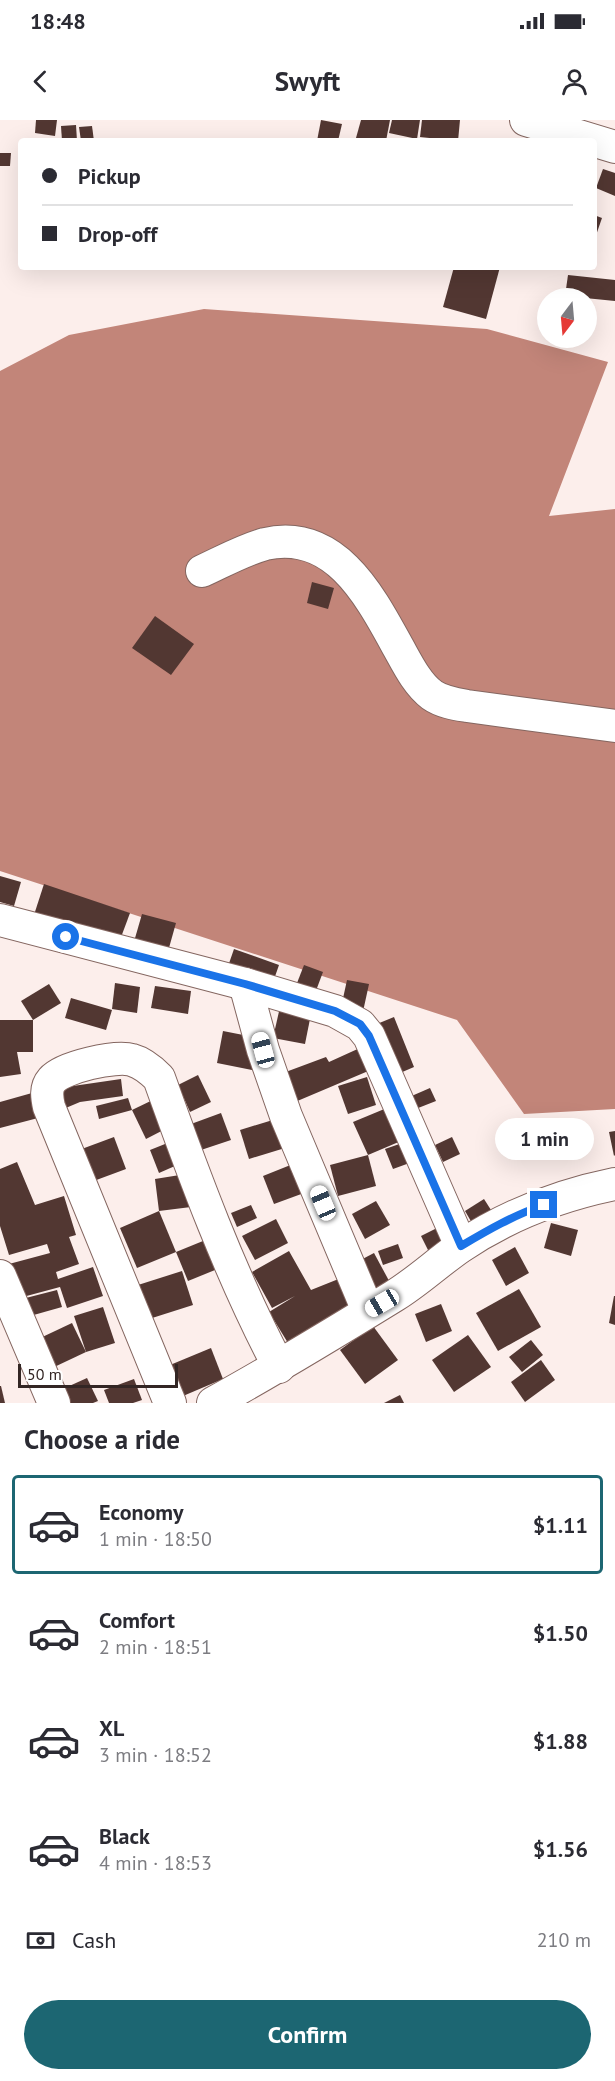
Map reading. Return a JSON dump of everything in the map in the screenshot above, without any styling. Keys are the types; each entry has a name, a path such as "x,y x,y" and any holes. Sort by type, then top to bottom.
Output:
{"street":[{"path":"526,120 585,138"},
{"path":"597,142 615,147"},
{"path":"202,572 240,553 266,544 291,542 316,547 345,567 370,597 408,665 432,695 444,701 467,706 615,726"},
{"path":"0,920 245,984 335,1011 350,1018 369,1036 461,1246"},
{"path":"245,984 263,1050 286,1116 368,1311"},
{"path":"170,1403 49,1107 47,1090 52,1080 63,1072 117,1058 132,1060 148,1067 159,1078 203,1199 252,1315 279,1366"},
{"path":"213,1403 396,1295 461,1246 493,1226 524,1212 615,1184"},
{"path":"0,1276 54,1403"}],"shaded area":[{"path":"204,309 487,329 537,343 537,348 557,348 608,362 549,516 615,509 615,1109 524,1114 457,1020 0,871 0,371 69,335"}],"building":[{"path":"36,120 57,120 55,136 35,133"},
{"path":"321,120 342,124 339,138 318,138"},
{"path":"361,120 390,120 387,138 356,138"},
{"path":"392,120 420,120 417,138 389,133"},
{"path":"422,120 460,120 458,138 420,137"},
{"path":"76,125 77,138 62,138 61,126"},
{"path":"92,126 94,138 81,138 79,127"},
{"path":"0,153 11,153 10,166 0,166"},
{"path":"603,169 615,173 615,196 597,188"},
{"path":"597,216 602,218 597,232"},
{"path":"453,270 499,270 486,319 443,307"},
{"path":"568,275 615,280 615,301 597,299 597,288 566,288"},
{"path":"312,582 334,588 328,609 307,603"},
{"path":"155,616 194,644 171,675 132,648"},
{"path":"0,876 21,882 14,906 0,902"},
{"path":"44,884 130,913 120,940 33,918"},
{"path":"142,914 176,923 165,962 131,952"},
{"path":"234,949 279,965 271,988 226,972"},
{"path":"304,965 323,972 311,1004 292,996"},
{"path":"347,980 369,984 362,1016 340,1012"},
{"path":"115,983 140,987 137,1013 112,1009"},
{"path":"49,984 61,1003 33,1020 21,1001"},
{"path":"155,986 191,991 188,1014 151,1008"},
{"path":"71,998 112,1010 106,1030 65,1018"},
{"path":"280,1007 311,1014 305,1044 273,1038"},
{"path":"394,1017 414,1067 393,1076 372,1026"},
{"path":"0,1020 33,1020 33,1052 17,1052 21,1074 0,1077"},
{"path":"223,1031 259,1038 252,1070 217,1063"},
{"path":"362,1047 373,1069 295,1102 283,1073 326,1057 329,1062"},
{"path":"198,1075 211,1102 190,1112 178,1085"},
{"path":"367,1077 376,1105 348,1114 338,1086"},
{"path":"121,1079 123,1096 80,1102 61,1110 54,1094 73,1086"},
{"path":"430,1088 436,1101 413,1110 407,1098"},
{"path":"32,1093 38,1118 0,1128 0,1102"},
{"path":"161,1096 175,1124 146,1139 132,1110"},
{"path":"128,1098 132,1110 99,1119 96,1106"},
{"path":"394,1105 408,1138 368,1155 353,1122"},
{"path":"221,1113 231,1140 201,1150 191,1124"},
{"path":"276,1119 285,1148 249,1159 240,1130"},
{"path":"615,1131 615,1155 614,1156 609,1132"},
{"path":"114,1137 126,1169 91,1182 79,1150"},
{"path":"452,1137 460,1154 443,1162 435,1145"},
{"path":"175,1140 184,1162 159,1173 150,1150"},
{"path":"408,1141 415,1161 393,1169 385,1149"},
{"path":"368,1155 376,1186 338,1196 330,1165"},
{"path":"17,1162 35,1205 64,1196 76,1235 69,1237 79,1264 56,1272 58,1279 93,1267 103,1296 67,1308 60,1287 19,1298 9,1264 50,1253 47,1244 9,1255 0,1226 0,1169"},
{"path":"293,1164 304,1193 274,1204 263,1176"},
{"path":"186,1174 191,1207 159,1211 155,1179"},
{"path":"484,1199 491,1210 472,1223 465,1211"},
{"path":"376,1201 390,1225 365,1239 352,1214"},
{"path":"251,1205 257,1218 237,1227 231,1213"},
{"path":"159,1211 176,1252 137,1268 120,1228"},
{"path":"276,1219 288,1243 255,1260 242,1236"},
{"path":"551,1223 578,1230 571,1256 544,1248"},
{"path":"445,1224 457,1248 433,1260 421,1236"},
{"path":"203,1241 215,1270 188,1281 176,1252"},
{"path":"398,1244 403,1258 383,1265 378,1251"},
{"path":"515,1247 529,1273 506,1286 492,1260"},
{"path":"289,1251 311,1290 346,1276 360,1312 288,1343 269,1312 295,1296 272,1308 252,1272"},
{"path":"374,1253 394,1290 373,1302 353,1264"},
{"path":"182,1271 193,1305 149,1319 138,1285"},
{"path":"519,1289 541,1327 498,1351 476,1313"},
{"path":"57,1290 62,1307 23,1318 18,1300"},
{"path":"615,1296 615,1325 609,1323"},
{"path":"441,1304 452,1331 426,1342 415,1314"},
{"path":"103,1307 115,1343 86,1352 74,1316"},
{"path":"72,1323 86,1352 50,1369 36,1340"},
{"path":"373,1326 398,1360 365,1384 340,1350"},
{"path":"468,1335 491,1367 454,1392 432,1360"},
{"path":"531,1340 543,1355 522,1372 509,1357"},
{"path":"211,1348 223,1379 183,1396 170,1365"},
{"path":"541,1360 555,1380 525,1402 511,1382"},
{"path":"87,1378 98,1401 62,1403 56,1392"},
{"path":"134,1379 142,1400 133,1403 109,1403 104,1390"},
{"path":"1,1386 5,1403 0,1403"},
{"path":"400,1395 404,1403 384,1403"}],"route":[{"path":"66,937 245,984 335,1011 360,1024 369,1036 461,1246 493,1226 544,1205"}]}
